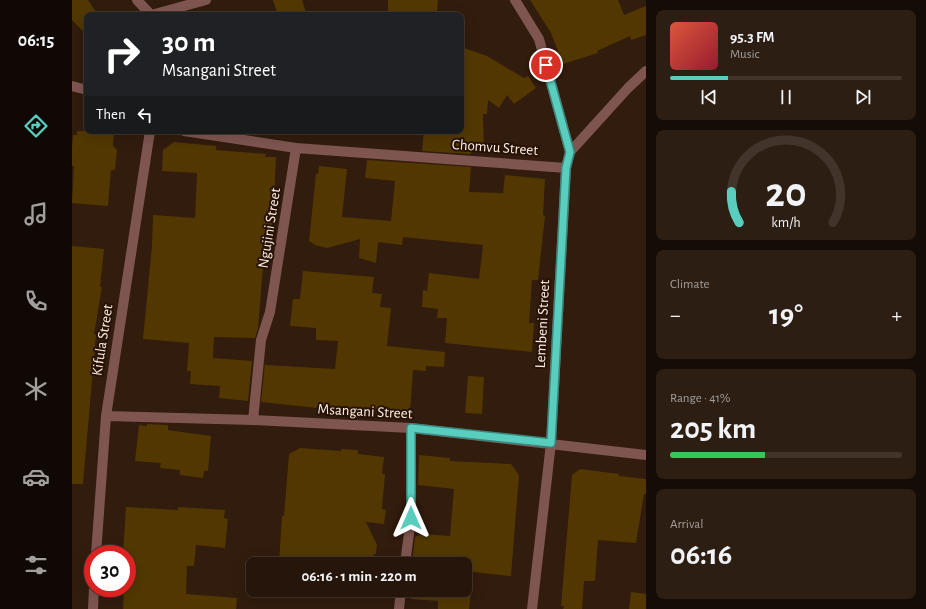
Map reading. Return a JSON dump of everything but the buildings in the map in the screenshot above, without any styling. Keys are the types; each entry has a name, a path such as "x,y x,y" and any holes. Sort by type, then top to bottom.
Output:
{"street":[{"path":"137,0 148,12"},
{"path":"162,12 206,0"},
{"path":"514,0 539,39 570,152"},
{"name":"Lembeni Street","path":"532,609 551,443 566,168 570,152 628,88 646,71"},
{"path":"72,86 84,89"},
{"name":"Kifula Street","path":"97,545 106,416 150,134"},
{"name":"Chomvu Street","path":"204,134 296,148 566,168"},
{"name":"Ngujini Street","path":"253,420 261,340 270,312 296,148"},
{"name":"Msangani Street","path":"106,416 253,420 411,428 646,455"},
{"path":"406,557 411,518 411,428"},
{"path":"92,609 93,597"},
{"path":"399,609 400,597"}],"route":[{"path":"411,518 411,428 551,443 566,168 570,152 546,65"}]}
